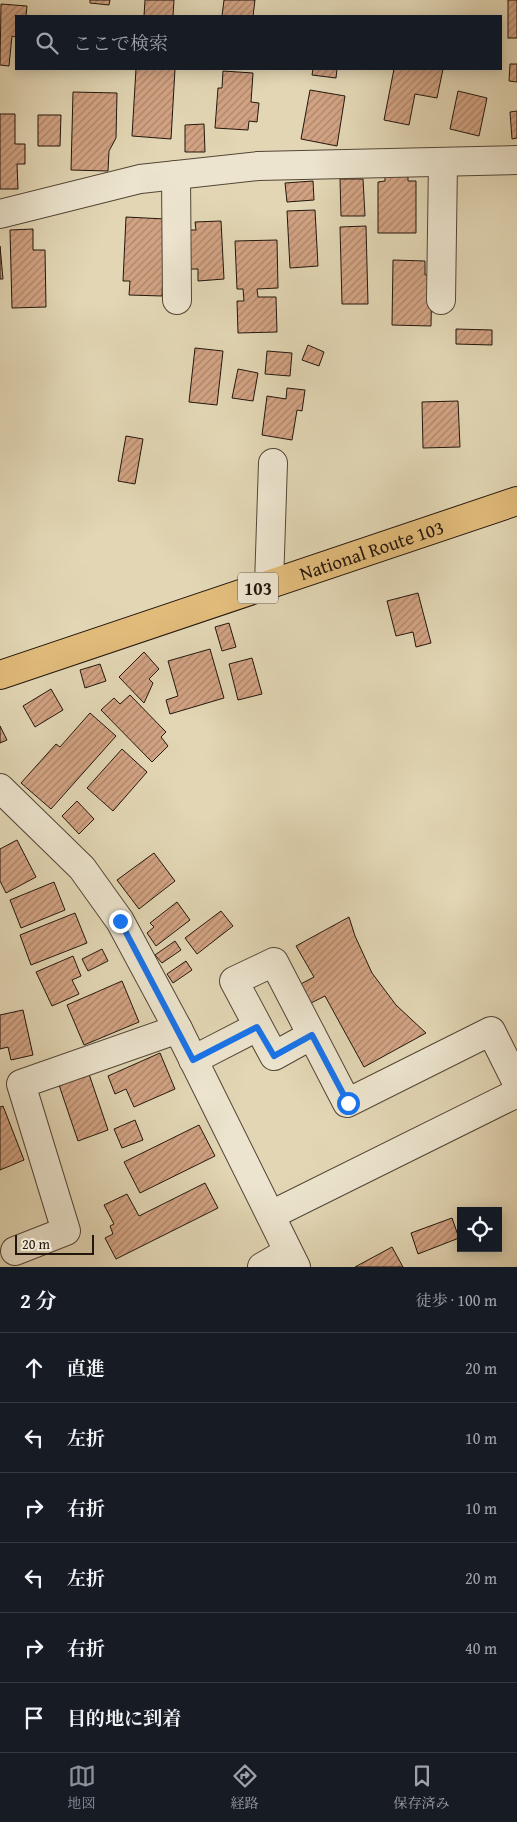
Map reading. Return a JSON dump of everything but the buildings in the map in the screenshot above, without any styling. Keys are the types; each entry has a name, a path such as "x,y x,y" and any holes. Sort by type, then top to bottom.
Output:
{"highway":[{"name":"National Route 103","path":"0,675 517,501"}],"street":[{"path":"0,214 140,180 258,166 517,160"},
{"path":"441,300 444,162"},
{"path":"176,175 177,300"},
{"path":"269,584 273,463"},
{"path":"0,788 82,868 120,921 178,1029 292,1259 262,1267"},
{"path":"312,1035 274,1056 234,981 274,962 348,1103 491,1032 517,1083"},
{"path":"193,1060 257,1027"},
{"path":"15,1251 66,1231 10,1087 178,1029"},
{"path":"270,1215 517,1093"}],"route":[{"path":"120,921 193,1060 257,1027 274,1056 312,1035 348,1103"}]}
